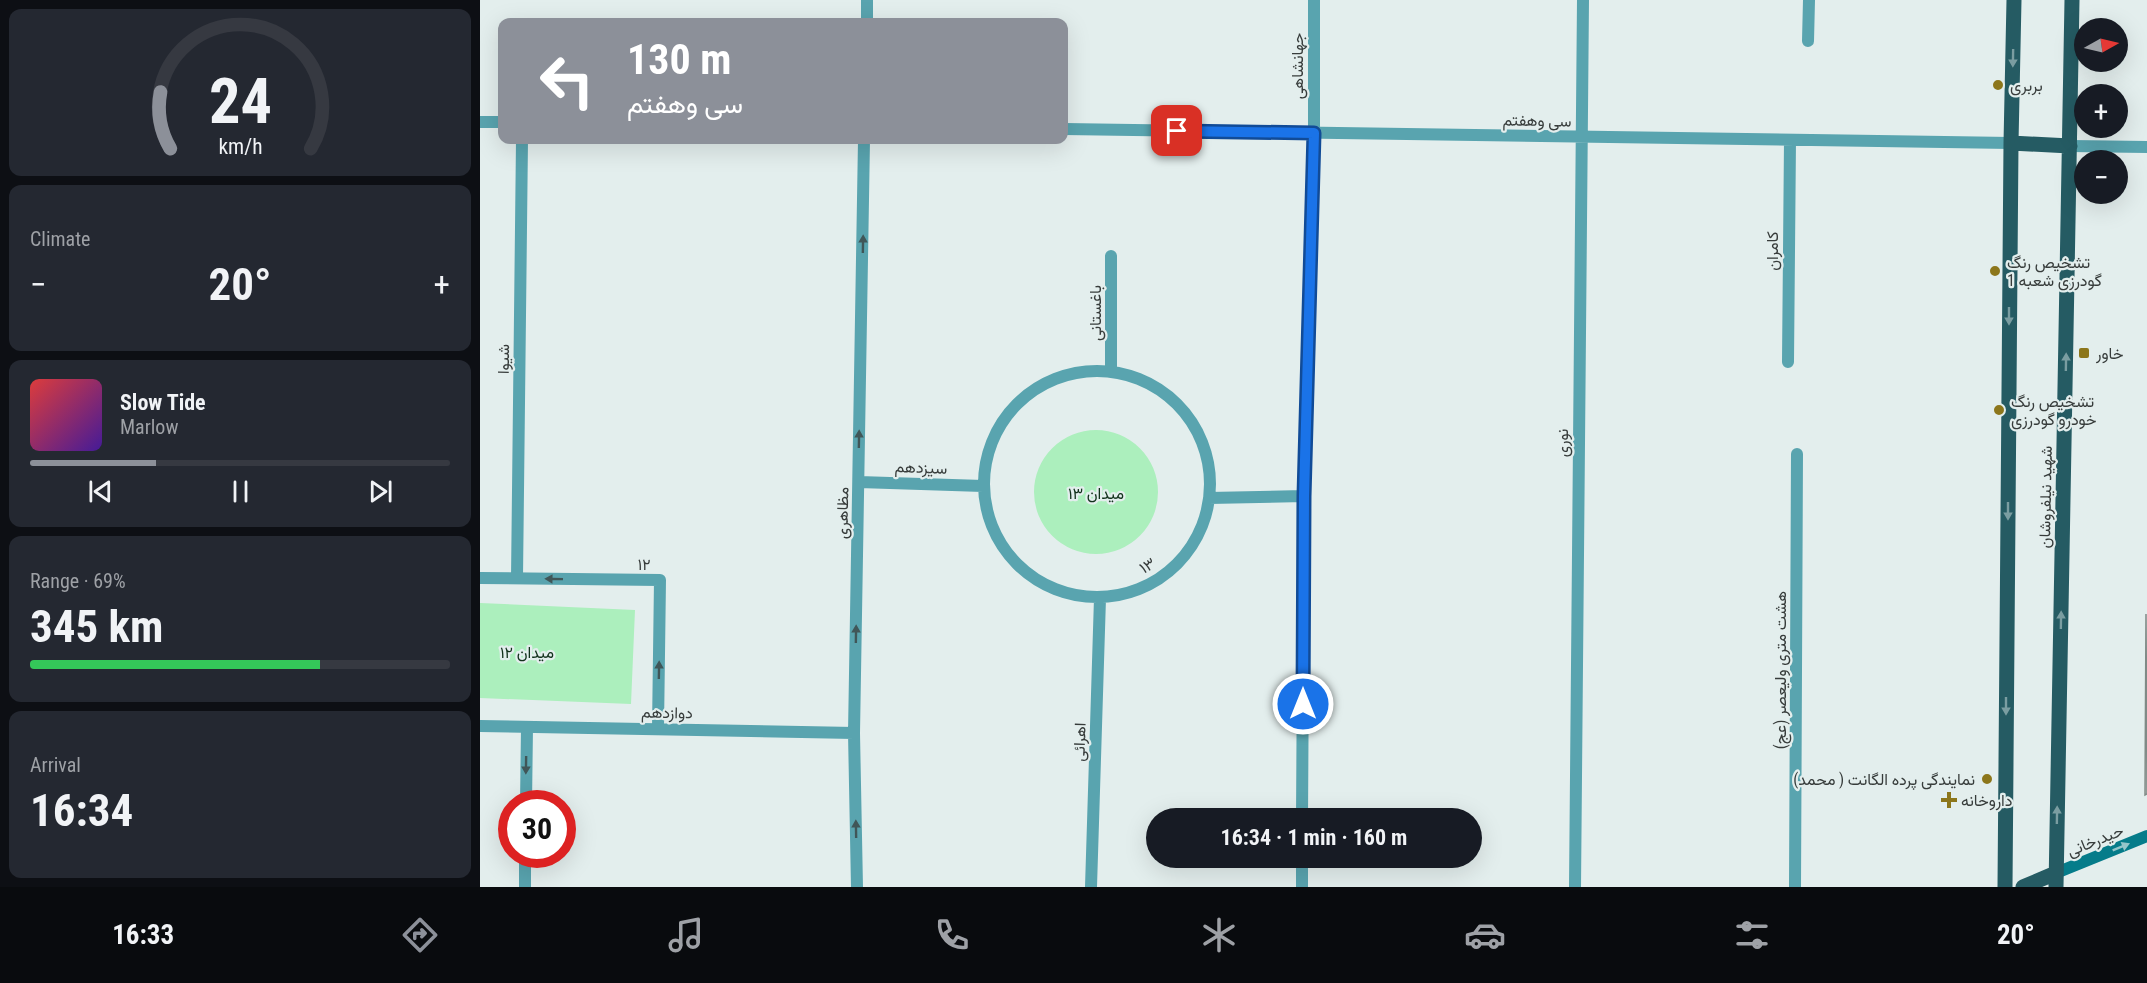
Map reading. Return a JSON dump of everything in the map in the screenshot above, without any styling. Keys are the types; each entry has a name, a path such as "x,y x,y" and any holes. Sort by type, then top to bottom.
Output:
{"main road":[{"path":"2005,887 2014,0"},
{"name":"شهید نیلفروشان","path":"2056,880 2072,0"},
{"path":"2011,143 2070,146"},
{"name":"حیدرخانی","path":"2056,880 2147,836"},
{"path":"2023,887 2056,880"}],"street":[{"path":"867,0 867,18"},
{"name":"جهانشاهی","path":"1302,808 1304,496 1314,133 1314,0"},
{"name":"نوری","path":"1575,887 1583,0"},
{"path":"1808,41 1809,0"},
{"path":"480,122 498,122"},
{"name":"سی وهفتم","path":"1068,129 2011,143"},
{"name":"کامران","path":"1788,362 1790,140"},
{"name":"شیوا","path":"517,578 522,144"},
{"name":"مظاهری","path":"858,887 854,733 864,144"},
{"path":"2070,146 2147,147"},
{"name":"باغستانی","path":"1111,256 1111,371"},
{"name":"۱۳","path":"1111,371 1145,381 1174,401 1189,419 1196,429 1208,462 1209,498 1201,529 1184,556 1161,578 1132,592 1100,598 1064,593 1032,578 1006,553 989,521 983,486 989,447 1008,413 1036,387 1072,372 1111,371"},
{"name":"هشت متری ولیعصر (عج)","path":"1795,887 1797,454"},
{"name":"سیزدهم","path":"859,482 983,486"},
{"path":"1209,498 1304,496"},
{"name":"۱۲","path":"480,578 660,580 658,728"},
{"name":"اهرائی","path":"1091,887 1100,598"},
{"name":"دوازدهم","path":"480,726 854,733"},
{"path":"526,727 526,790"},
{"path":"525,868 525,887"},
{"path":"1302,868 1302,887"}],"green space":[{"name":"میدان ۱۳","path":"1096,430 1120,435 1140,448 1153,468 1158,492 1153,516 1140,536 1120,549 1096,554 1072,549 1052,536 1039,516 1034,492 1039,468 1052,448 1072,435"},
{"name":"میدان ۱۲","path":"480,603 635,610 631,704 480,698"}],"building":[{"path":"2146,614 2147,794 2145,795"}],"place":[{"name":"بربری","path":"1998,85"},
{"name":"تشخیص رنگ گودرزی شعبه 1","path":"1995,271"},
{"name":"خاور","path":"2084,353"},
{"name":"تشخیص رنگ خودرو گودرزی","path":"1999,410"},
{"name":"نمایندگی پرده الگانت ( محمد)","path":"1987,779"},
{"name":"داروخانه","path":"1949,800"}],"route":[{"path":"1177,131 1314,133 1304,496 1303,704"}]}
